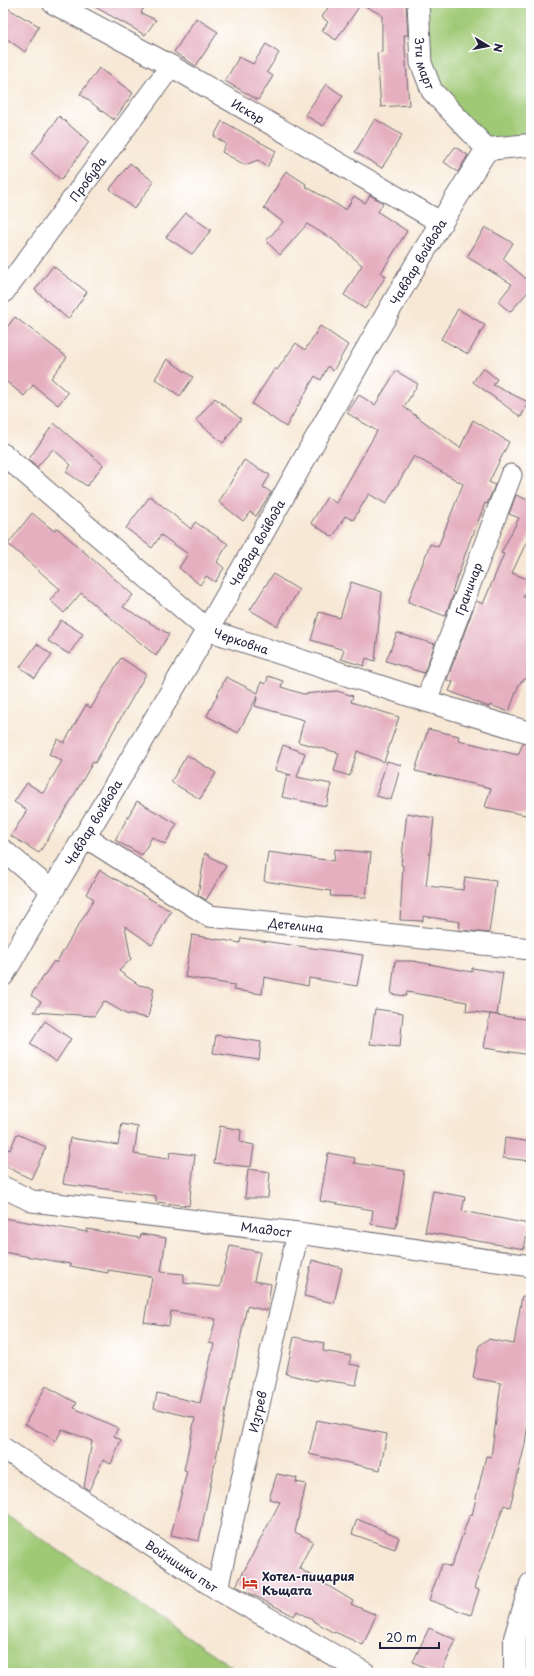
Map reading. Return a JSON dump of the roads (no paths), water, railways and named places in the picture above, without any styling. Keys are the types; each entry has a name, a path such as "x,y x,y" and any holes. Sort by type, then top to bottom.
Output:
{"street":[{"name":"Искър","path":"53,3 171,66 440,222"},
{"name":"3ти март","path":"418,3 421,63 432,91 487,149"},
{"name":"Пробуда","path":"3,293 171,66"},
{"path":"487,149 531,145"},
{"name":"Чавдар войвода","path":"3,975 51,890 208,630 440,222 487,149"},
{"name":"Черковна","path":"3,454 208,630 426,701 531,733"},
{"name":"Граничар","path":"426,701 512,475"},
{"name":"Детелина","path":"84,836 209,916 531,948"},
{"path":"3,850 51,890"},
{"name":"Младост","path":"3,1187 32,1201 298,1233 531,1266"},
{"name":"Изгрев","path":"218,1589 298,1233"},
{"name":"Войнишки път","path":"3,1448 218,1589 366,1673"},
{"path":"515,1673 515,1638 531,1584"}],"place":[{"name":"Хотел-пицария Къщата","path":"250,1583"}]}
